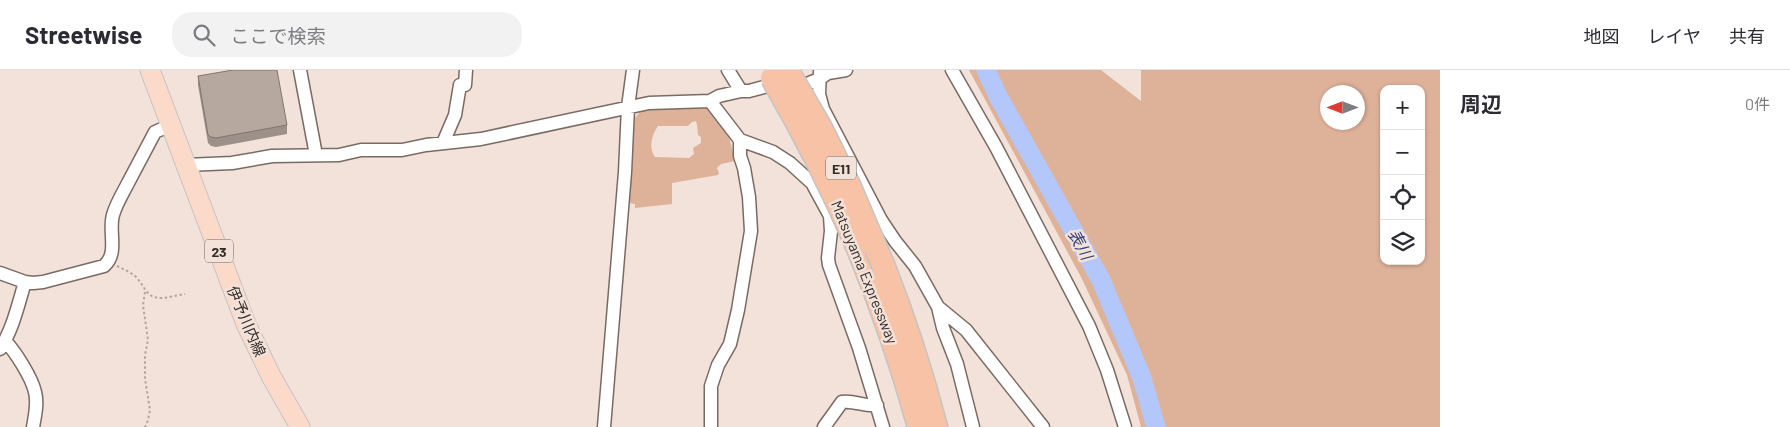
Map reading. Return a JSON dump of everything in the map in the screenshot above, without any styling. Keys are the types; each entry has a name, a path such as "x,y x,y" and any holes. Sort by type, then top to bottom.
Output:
{"highway":[{"name":"Matsuyama Expressway","path":"779,73 805,135 834,192 857,246 887,324 908,386 919,427"},
{"name":"Matsuyama Expressway","path":"779,73 820,128 849,185 904,317 936,427"}],"main road":[{"name":"伊予川内線","path":"150,70 246,324 271,376 300,427"}],"street":[{"path":"300,70 316,155"},
{"path":"443,143 455,115 460,85 465,85 466,70"},
{"path":"604,427 625,172 628,107 633,70"},
{"path":"728,70 741,91"},
{"path":"186,166 272,156 340,155 361,150 402,150 501,136 649,103 710,101 719,96 768,86 807,84 820,75 846,70"},
{"path":"952,70 996,146 1089,326 1107,370 1125,427"},
{"path":"820,75 818,94 823,108 881,220 915,266 938,308 943,328 957,364 973,427"},
{"path":"710,101 740,140 772,152 803,173 821,197 830,216 829,265 859,348 883,427"},
{"path":"0,272 25,282 43,282 104,266 111,257 111,224 116,207 155,132 171,125"},
{"path":"711,427 711,386 718,365 730,344 738,310 751,231 749,197 740,156 740,140"},
{"path":"830,216 881,220"},
{"path":"25,282 3,345 18,357 34,386 36,400 34,427"},
{"path":"938,308 966,330 1043,427"},
{"path":"824,427 842,402 877,405"}],"path":[{"path":"108,262 134,275 140,281 144,292 143,305 148,340 145,355 145,379 150,410 145,427"},
{"path":"144,292 159,298 185,294"}],"shaded area":[{"path":"969,70 1101,70 1141,101 1141,70 1440,70 1440,427 1141,427 1127,375 1081,277"},
{"path":"709,105 728,133 735,161 721,164 717,168 718,175 672,183 672,204 635,208 635,204 628,203 634,119 647,108","holes":["696,121 701,143 693,148 694,154 689,158 655,157 652,141 658,126 688,126"]}],"building":[{"path":"233,70 277,70 287,125 216,138 208,135 198,76"}],"waterway":[{"name":"表川","path":"986,70 998,96 1101,280 1142,378 1156,427"}]}
